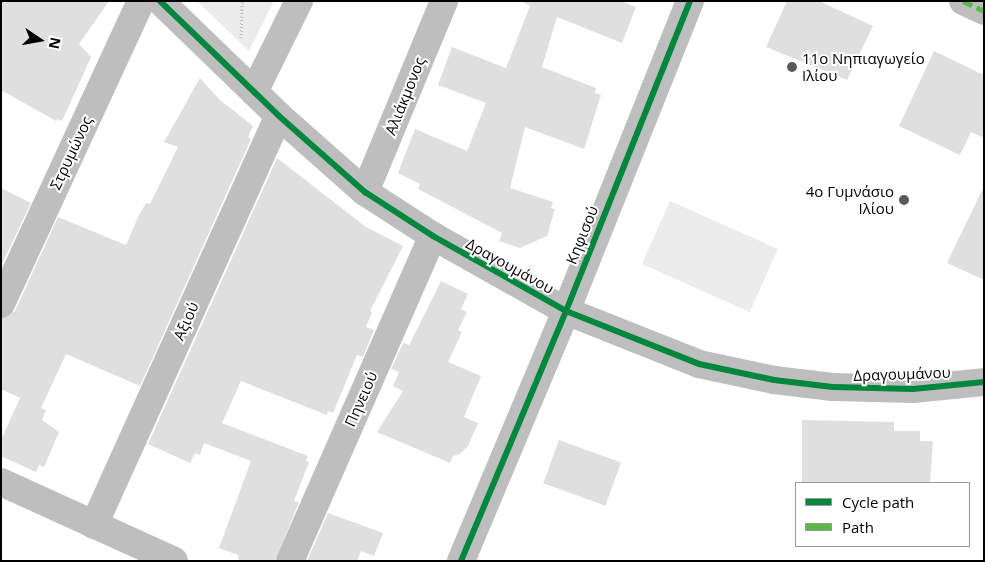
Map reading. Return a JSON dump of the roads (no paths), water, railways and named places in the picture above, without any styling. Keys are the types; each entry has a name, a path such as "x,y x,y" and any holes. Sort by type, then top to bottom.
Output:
{"street":[{"name":"Στρυμώνος","path":"1,304 141,1"},
{"name":"Δραγουμάνου","path":"160,1 279,116 365,192 432,236 566,312 699,364 774,380 833,387 913,389 984,382"},
{"path":"254,92 298,1"},
{"name":"Αλιάκμονος","path":"365,192 444,1"},
{"name":"Κηφισού","path":"461,561 566,312 690,1"},
{"path":"963,1 984,12"},
{"name":"Αξιού","path":"94,525 279,116"},
{"name":"Πηνειού","path":"290,561 432,236"},
{"path":"1,482 174,561"}],"place":[{"name":"11ο Νηπιαγωγείο Ιλίου","path":"792,67"},
{"name":"4ο Γυμνάσιο Ιλίου","path":"904,200"}]}
